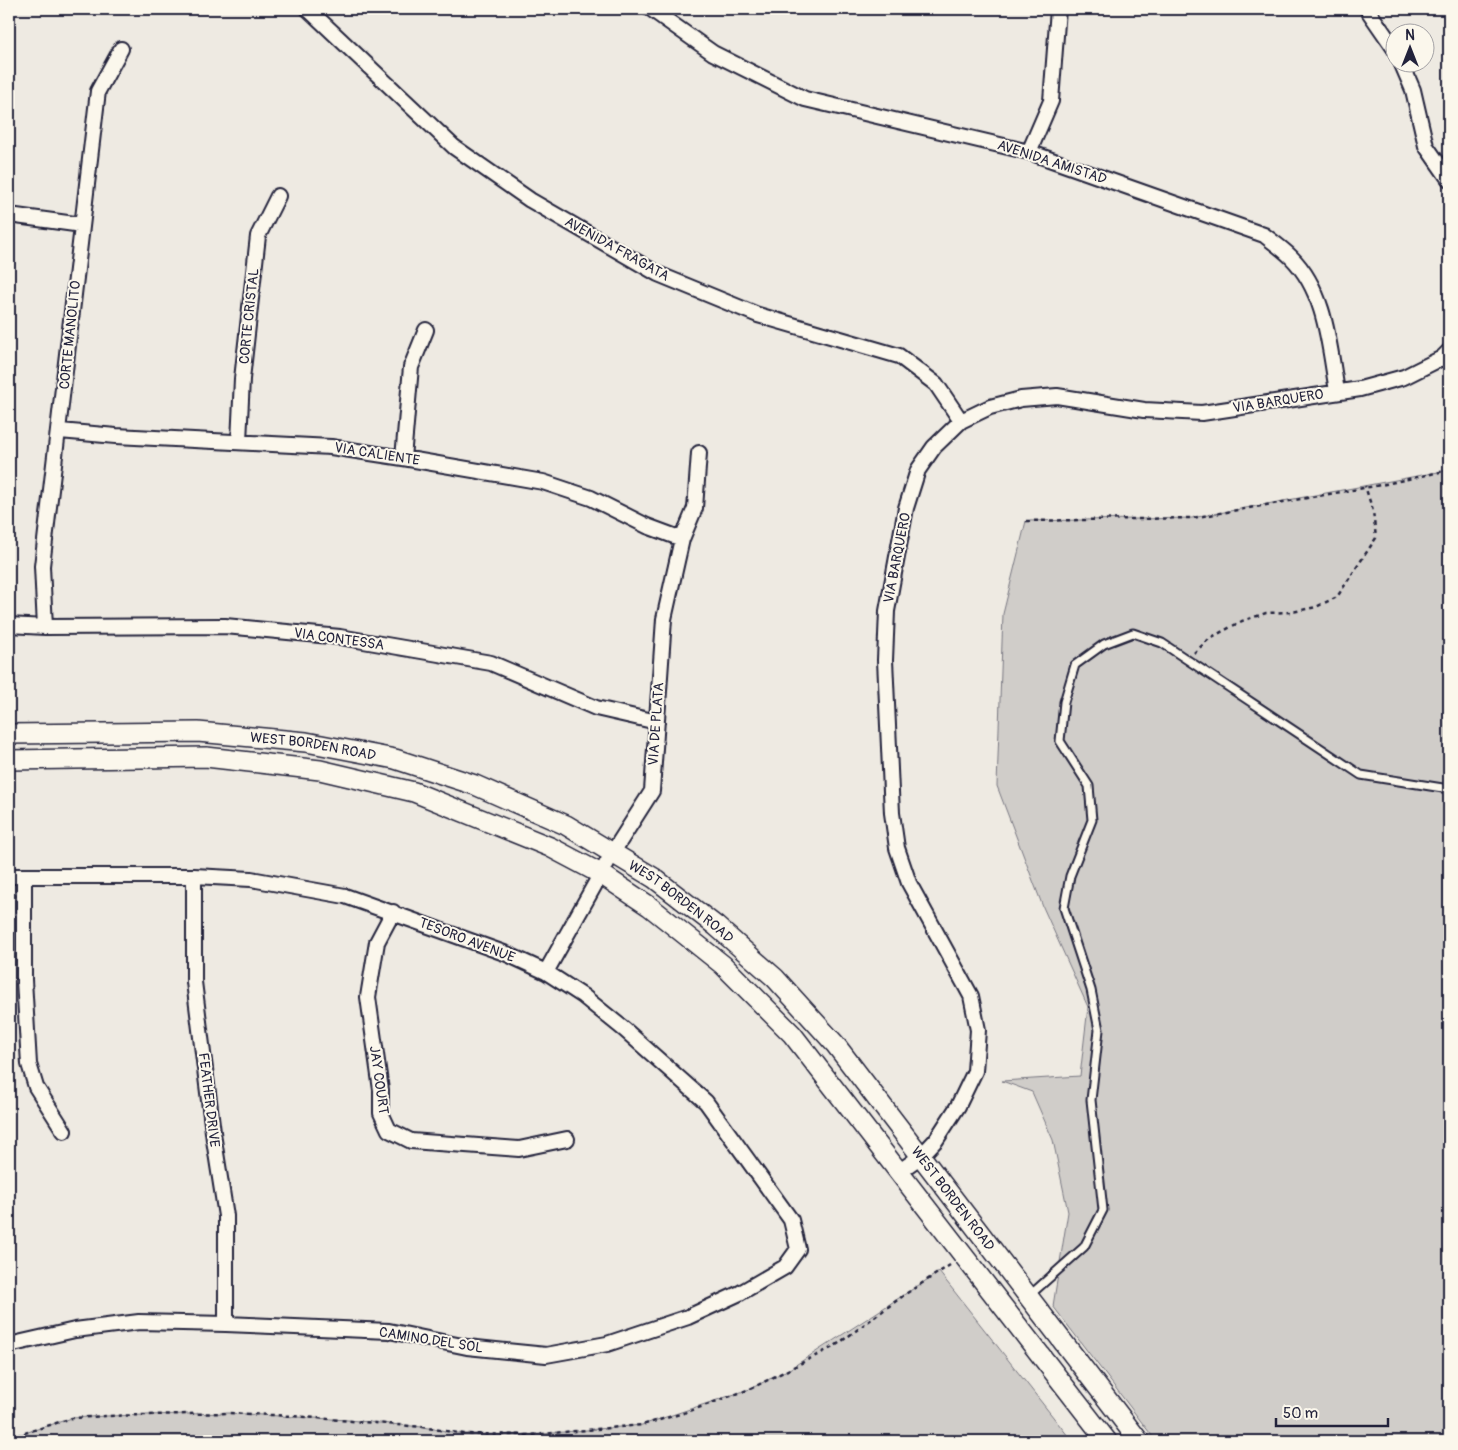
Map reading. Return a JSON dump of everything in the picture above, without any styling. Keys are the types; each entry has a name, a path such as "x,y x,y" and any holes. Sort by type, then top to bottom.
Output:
{"main road":[{"name":"WEST BORDEN ROAD","path":"9,734 198,732 306,742 396,759 475,786 566,825 613,852 654,878 716,926 774,978 835,1044 1139,1441"},
{"name":"WEST BORDEN ROAD","path":"9,760 206,758 320,770 414,792 550,847 601,874 649,906 723,964 792,1034 900,1171 1107,1441"}],"street":[{"name":"AVENIDA FRAGATA","path":"308,9 454,147 530,200 658,274 758,315 899,356 936,384 961,421"},
{"name":"AVENIDA AMISTAD","path":"651,9 713,53 805,99 1029,152 1264,235 1292,258 1310,283 1325,318 1337,391"},
{"path":"1029,152 1050,101 1058,9"},
{"path":"1367,9 1386,37"},
{"name":"CORTE MANOLITO","path":"45,627 42,566 60,430 98,91 120,49"},
{"path":"1405,72 1413,90 1426,146 1449,179"},
{"name":"CORTE CRISTAL","path":"239,441 242,379 258,236 278,196"},
{"path":"9,215 82,225"},
{"path":"403,458 411,367 426,330"},
{"name":"VIA BARQUERO","path":"900,1171 921,1156 936,1140 958,1106 975,1071 978,1030 971,996 909,883 897,848 892,813 885,670 887,611 906,508 918,470 934,447 961,421 990,406 1021,398 1058,396 1144,410 1202,413 1360,389 1404,377 1442,358 1449,352"},
{"name":"VIA CALIENTE","path":"60,430 116,436 331,447 543,482 591,498 647,526 682,539"},
{"name":"VIA DE PLATA","path":"546,972 613,852 652,791 664,619 682,539 696,508 699,453"},
{"name":"VIA CONTESSA","path":"9,625 45,627 225,626 340,637 491,663 596,708 656,722"},
{"name":"TESORO AVENUE","path":"9,876 194,876 250,879 279,884 345,896 507,954 546,972 583,996 618,1024 706,1102 791,1220 798,1249"},
{"path":"24,876 24,980 29,1064 36,1087 64,1131"},
{"name":"FEATHER DRIVE","path":"194,876 194,982 214,1140 226,1216 226,1324"},
{"name":"JAY COURT","path":"393,912 377,942 368,996 381,1090 381,1113 389,1130 411,1141 519,1149 567,1139"},
{"name":"CAMINO DEL SOL","path":"9,1345 75,1330 139,1322 389,1332 467,1347 546,1355 607,1344 688,1317 740,1293 785,1267 798,1249"}],"lane":[{"path":"1028,1297 1084,1247 1102,1210 1091,1100 1099,1030 1091,990 1064,908 1070,876 1092,820 1089,786 1060,741 1064,702 1075,665 1104,644 1133,633 1162,643 1361,775 1449,789"}],"path":[{"path":"1026,521 1192,518 1449,470"},
{"path":"1186,659 1210,638 1242,621 1266,613 1292,612 1316,607 1337,597 1376,538 1373,511 1366,486"},
{"path":"9,1438 72,1418 123,1415 228,1414 293,1416 422,1428 464,1434 530,1435 642,1425 687,1412 750,1389 835,1346 907,1293 964,1256"}],"shaded area":[{"path":"1449,470 1449,1441 1156,1441 1053,1306 1068,1212 1053,1140 1032,1092 1002,1081 1080,1076 1088,1007 1043,907 997,786 1003,614 1026,521 1192,518"},
{"path":"939,1272 1072,1441 9,1441 9,1438 72,1418 106,1416 228,1413 348,1420 422,1427 464,1434 531,1435 642,1425 750,1389 791,1368"}]}
